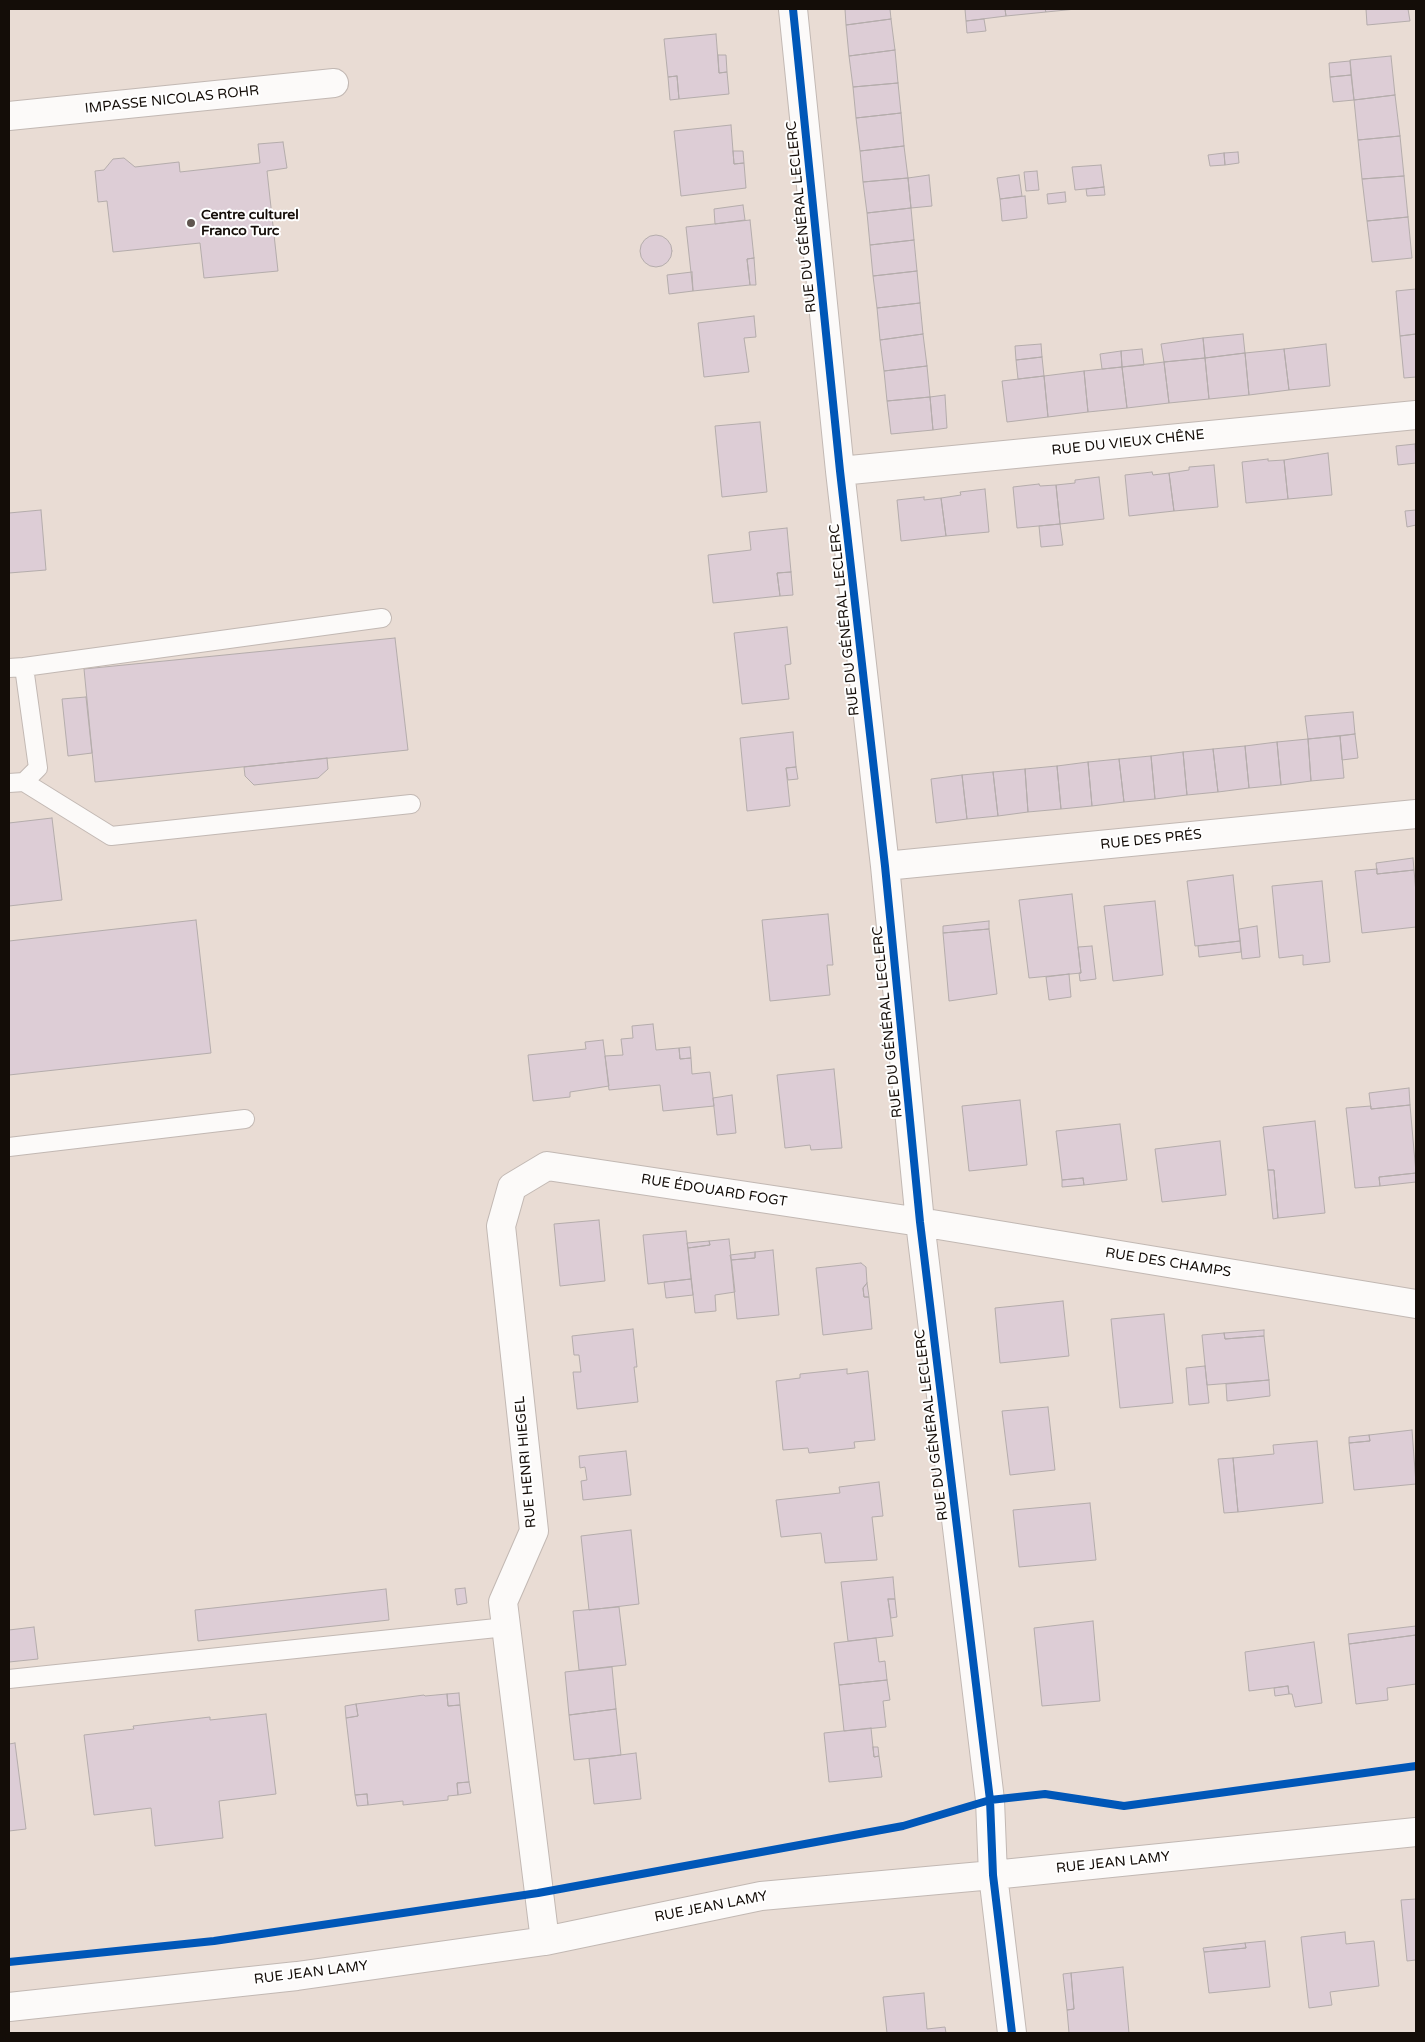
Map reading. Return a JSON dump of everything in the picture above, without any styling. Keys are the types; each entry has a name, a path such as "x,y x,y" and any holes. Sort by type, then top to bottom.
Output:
{"street":[{"name":"RUE DU GÉNÉRAL LECLERC","path":"793,9 840,471 885,866 920,1222 990,1800 993,1876 1012,2033"},
{"name":"IMPASSE NICOLAS ROHR","path":"9,116 334,83"},
{"name":"RUE DU VIEUX CHÊNE","path":"840,471 1416,415"},
{"name":"RUE DES PRÉS","path":"885,866 1416,814"},
{"name":"RUE ÉDOUARD FOGT","path":"512,1187 547,1166 920,1222"},
{"name":"RUE HENRI HIEGEL","path":"512,1187 501,1226 534,1531 503,1602 546,1940"},
{"name":"RUE DES CHAMPS","path":"920,1222 1416,1304"},
{"name":"RUE JEAN LAMY","path":"9,2007 297,1976 546,1940 761,1896 993,1876 1416,1832"}],"lane":[{"path":"382,618 17,668 38,768 16,782 111,836 411,804"},
{"path":"9,1147 245,1119"},
{"path":"9,1679 506,1627"}],"building":[{"path":"845,9 890,9 891,19 846,25"},
{"path":"965,9 1005,9 1006,16 966,21"},
{"path":"1005,9 1045,9 1046,12 1006,16"},
{"path":"1045,9 1076,9 1046,12"},
{"path":"1366,9 1408,9 1410,21 1367,25"},
{"path":"891,19 895,50 849,56 846,25"},
{"path":"984,19 986,31 967,33 966,21"},
{"path":"716,34 719,73 727,72 729,94 679,99 677,76 668,77 664,39"},
{"path":"895,50 898,83 853,87 849,56"},
{"path":"718,55 726,55 727,72 719,73"},
{"path":"1391,56 1395,95 1354,100 1350,60"},
{"path":"1350,61 1351,75 1330,77 1329,63"},
{"path":"1351,75 1354,100 1333,102 1330,77"},
{"path":"677,76 679,99 670,100 668,77"},
{"path":"898,83 901,113 856,118 853,87"},
{"path":"1395,95 1400,136 1358,140 1354,100"},
{"path":"901,113 904,146 860,151 856,118"},
{"path":"731,125 734,164 744,163 746,188 681,196 674,131"},
{"path":"1400,136 1404,176 1362,179 1358,140"},
{"name":"Centre culturel Franco Turc","path":"283,142 287,168 267,171 278,271 204,278 200,243 113,252 107,201 98,202 95,171 104,170 113,159 124,158 135,167 179,162 180,172 260,163 258,144"},
{"path":"904,146 908,178 863,182 860,151"},
{"path":"733,151 743,151 744,163 734,164"},
{"path":"1238,152 1239,163 1225,165 1224,153"},
{"path":"1224,153 1225,165 1210,166 1208,155"},
{"path":"1101,165 1104,187 1075,190 1072,167"},
{"path":"1037,171 1039,190 1026,191 1024,172"},
{"path":"929,175 932,206 911,208 908,178"},
{"path":"1019,175 1022,196 1000,199 997,178"},
{"path":"1404,176 1408,217 1367,221 1362,179"},
{"path":"908,178 911,208 867,213 863,182"},
{"path":"1104,187 1105,195 1087,196 1086,189"},
{"path":"1065,192 1066,202 1048,204 1047,194"},
{"path":"1025,196 1027,218 1002,221 1000,199"},
{"path":"743,205 745,220 715,224 714,209"},
{"path":"911,208 914,240 870,245 867,213"},
{"path":"1408,217 1412,258 1372,262 1367,221"},
{"path":"750,220 754,258 747,259 750,285 693,291 686,227"},
{"path":"656,235 662,236 667,240 671,245 671,257 667,262 662,266 656,267 650,266 645,262 641,257 640,251 641,245 645,240 650,236"},
{"path":"914,240 917,271 873,276 870,245"},
{"path":"754,258 756,285 750,285 747,259"},
{"path":"917,271 920,303 877,308 873,276"},
{"path":"692,272 693,291 669,294 667,275"},
{"path":"1416,289 1416,334 1400,336 1396,291"},
{"path":"920,303 923,334 880,340 877,308"},
{"path":"754,316 756,337 744,338 749,372 704,377 698,323"},
{"path":"923,334 927,366 884,371 880,340"},
{"path":"1243,334 1245,353 1205,358 1203,338"},
{"path":"1416,334 1416,377 1404,378 1400,336"},
{"path":"1203,338 1205,358 1164,362 1161,344"},
{"path":"1041,344 1042,357 1016,360 1015,346"},
{"path":"1326,344 1330,386 1289,390 1284,349"},
{"path":"1142,349 1144,365 1122,367 1121,351"},
{"path":"1284,349 1289,390 1249,395 1245,353"},
{"path":"1121,351 1122,367 1102,369 1100,354"},
{"path":"1245,353 1249,395 1209,399 1205,358"},
{"path":"1042,357 1044,376 1018,379 1016,360"},
{"path":"1205,358 1209,399 1169,403 1164,362"},
{"path":"1164,362 1169,403 1127,408 1122,367"},
{"path":"927,366 930,397 887,401 884,371"},
{"path":"1122,367 1127,408 1088,412 1084,371"},
{"path":"1084,371 1088,412 1048,417 1044,376"},
{"path":"1044,376 1048,417 1007,422 1002,381"},
{"path":"945,395 947,428 933,430 930,397"},
{"path":"930,397 933,430 891,434 887,401"},
{"path":"760,422 767,492 722,497 715,426"},
{"path":"1415,444 1416,463 1398,465 1396,446"},
{"path":"1328,453 1332,495 1288,499 1284,460"},
{"path":"1268,459 1268,461 1284,460 1288,499 1246,503 1242,462"},
{"path":"1214,465 1218,507 1174,511 1169,473 1189,470 1189,467"},
{"path":"1152,472 1153,475 1169,473 1174,511 1129,516 1125,475"},
{"path":"1099,477 1104,519 1060,524 1056,485 1075,483 1075,480"},
{"path":"1039,484 1040,486 1056,485 1060,524 1017,528 1013,487"},
{"path":"985,489 989,532 946,536 941,498 961,495 960,492"},
{"path":"924,497 924,500 941,498 946,536 901,541 897,500"},
{"path":"41,510 46,570 9,573 9,513"},
{"path":"1416,510 1416,525 1407,527 1405,511"},
{"path":"1060,524 1063,545 1041,547 1039,526"},
{"path":"787,528 791,572 777,573 780,596 713,603 708,555 751,550 749,532"},
{"path":"791,572 793,595 780,596 777,573"},
{"path":"787,627 791,664 785,665 789,699 742,704 734,633"},
{"path":"395,638 408,750 95,782 84,669"},
{"path":"86,697 92,753 68,756 62,699"},
{"path":"1353,712 1355,734 1308,739 1305,716"},
{"path":"793,732 796,767 786,768 790,806 747,811 740,738"},
{"path":"1355,734 1358,758 1342,760 1340,736"},
{"path":"1340,736 1344,778 1311,781 1308,739"},
{"path":"1308,739 1311,781 1281,785 1277,742"},
{"path":"1277,742 1281,785 1249,788 1245,746"},
{"path":"1245,746 1249,788 1218,792 1213,749"},
{"path":"1213,749 1218,792 1187,795 1183,752"},
{"path":"1183,752 1187,795 1155,799 1151,756"},
{"path":"1151,756 1155,799 1124,802 1119,759"},
{"path":"327,758 328,769 318,778 254,785 245,776 244,767"},
{"path":"1119,759 1124,802 1092,806 1088,762"},
{"path":"1088,762 1092,806 1061,809 1057,766"},
{"path":"1057,766 1061,809 1028,812 1025,769"},
{"path":"796,767 798,779 788,780 786,768"},
{"path":"1025,769 1028,812 998,816 993,772"},
{"path":"993,772 998,816 967,819 962,775"},
{"path":"962,775 967,819 936,823 931,779"},
{"path":"52,818 62,900 9,906 9,823"},
{"path":"1413,858 1414,870 1377,874 1376,863"},
{"path":"1377,869 1377,874 1414,870 1416,927 1362,933 1355,871"},
{"path":"1233,875 1240,941 1195,946 1187,881"},
{"path":"1322,881 1330,962 1303,965 1303,955 1279,958 1272,886"},
{"path":"1072,894 1081,973 1029,978 1019,900"},
{"path":"1155,901 1163,975 1113,981 1104,906"},
{"path":"828,914 833,965 827,965 830,995 770,1001 762,920"},
{"path":"196,920 211,1053 9,1075 9,941"},
{"path":"989,921 989,929 943,933 943,926"},
{"path":"1257,926 1260,957 1242,959 1239,929"},
{"path":"989,929 997,994 949,1001 943,933"},
{"path":"1240,941 1241,952 1199,957 1198,946"},
{"path":"1092,946 1096,979 1080,981 1078,947"},
{"path":"1069,974 1071,997 1049,1000 1046,977"},
{"path":"653,1024 656,1050 679,1048 680,1059 691,1058 692,1074 710,1072 714,1106 663,1111 660,1085 609,1090 605,1056 623,1055 621,1039 633,1038 632,1026"},
{"path":"603,1040 609,1086 570,1092 570,1097 533,1101 528,1055 586,1049 585,1042"},
{"path":"690,1047 691,1058 680,1059 679,1048"},
{"path":"834,1069 842,1148 811,1150 810,1145 785,1148 777,1075"},
{"path":"1409,1088 1410,1105 1371,1109 1369,1093"},
{"path":"732,1095 736,1133 717,1135 713,1098"},
{"path":"1020,1100 1027,1165 969,1171 962,1106"},
{"path":"1410,1105 1416,1173 1379,1177 1380,1186 1355,1188 1346,1108 1371,1106 1371,1109"},
{"path":"1315,1121 1325,1213 1278,1218 1274,1170 1268,1170 1263,1127"},
{"path":"1120,1124 1127,1180 1084,1185 1083,1178 1062,1180 1056,1131"},
{"path":"1220,1141 1226,1195 1162,1202 1155,1149"},
{"path":"1268,1170 1274,1170 1278,1218 1273,1219"},
{"path":"1416,1173 1416,1182 1380,1186 1379,1177"},
{"path":"1083,1178 1084,1185 1062,1187 1062,1180"},
{"path":"599,1220 605,1281 560,1286 554,1224"},
{"path":"686,1231 691,1279 648,1284 643,1235"},
{"path":"729,1239 735,1292 715,1295 716,1311 695,1313 688,1248 710,1245 709,1241"},
{"path":"709,1241 710,1245 688,1248 687,1243"},
{"path":"773,1250 779,1315 737,1319 731,1260 755,1258 755,1252"},
{"path":"755,1252 755,1258 731,1260 730,1255"},
{"path":"861,1263 866,1267 867,1283 863,1288 864,1297 869,1297 872,1329 823,1335 816,1268"},
{"path":"691,1279 693,1295 666,1298 664,1282"},
{"path":"867,1283 869,1297 864,1297 863,1288"},
{"path":"1063,1301 1069,1356 1000,1363 995,1308"},
{"path":"1164,1314 1173,1403 1120,1408 1111,1319"},
{"path":"633,1329 637,1367 634,1367 638,1402 577,1409 573,1372 581,1372 579,1355 574,1355 572,1336"},
{"path":"1264,1330 1264,1336 1225,1339 1224,1333"},
{"path":"1224,1333 1225,1339 1264,1336 1269,1380 1207,1385 1202,1335"},
{"path":"1205,1366 1209,1403 1189,1405 1186,1368"},
{"path":"847,1369 847,1374 868,1371 875,1440 854,1442 855,1448 809,1453 808,1448 783,1450 776,1381 800,1378 800,1374"},
{"path":"1269,1380 1270,1396 1227,1401 1226,1384"},
{"path":"1048,1407 1055,1470 1010,1475 1002,1411"},
{"path":"1412,1430 1416,1484 1354,1490 1349,1443 1370,1441 1369,1435"},
{"path":"1369,1435 1370,1441 1349,1443 1349,1437"},
{"path":"1317,1441 1323,1503 1238,1512 1233,1458 1274,1454 1273,1445"},
{"path":"626,1451 631,1495 583,1500 581,1481 587,1480 585,1467 580,1468 579,1456"},
{"path":"1233,1458 1238,1512 1224,1513 1218,1459"},
{"path":"879,1482 883,1516 872,1517 877,1560 825,1563 821,1533 781,1537 776,1500 840,1493 839,1487"},
{"path":"1090,1503 1096,1560 1019,1567 1013,1510"},
{"path":"631,1530 639,1604 589,1610 581,1536"},
{"path":"893,1577 895,1599 888,1599 893,1636 848,1641 841,1582"},
{"path":"465,1588 467,1603 457,1605 455,1589"},
{"path":"386,1589 389,1620 198,1641 195,1610"},
{"path":"888,1599 895,1599 897,1617 891,1618"},
{"path":"619,1607 626,1665 579,1670 573,1611"},
{"path":"1093,1621 1100,1701 1042,1706 1034,1628"},
{"path":"1416,1626 1416,1635 1349,1644 1348,1634"},
{"path":"34,1627 38,1659 9,1662 9,1630"},
{"path":"1416,1635 1416,1684 1387,1688 1388,1700 1356,1704 1349,1644"},
{"path":"876,1638 879,1662 885,1661 887,1680 839,1685 834,1643"},
{"path":"1314,1642 1322,1703 1295,1707 1292,1694 1289,1694 1288,1686 1249,1691 1245,1652"},
{"path":"612,1667 616,1709 569,1715 565,1672"},
{"path":"887,1680 890,1700 883,1701 886,1727 844,1731 839,1685"},
{"path":"1288,1686 1289,1694 1275,1696 1274,1688"},
{"path":"459,1693 460,1705 448,1706 447,1694"},
{"path":"447,1694 448,1706 460,1705 469,1782 457,1783 458,1795 448,1796 448,1800 403,1805 403,1801 368,1805 367,1794 355,1795 346,1718 358,1716 356,1704 424,1695"},
{"path":"356,1704 358,1716 346,1718 345,1706"},
{"path":"616,1709 621,1755 574,1760 569,1715"},
{"path":"266,1714 276,1794 219,1801 223,1838 155,1846 151,1808 94,1815 84,1735 134,1729 133,1726 210,1717 210,1720"},
{"path":"871,1728 874,1757 879,1756 882,1777 829,1782 824,1733"},
{"path":"15,1743 26,1829 9,1831 9,1744"},
{"path":"873,1747 878,1747 879,1756 874,1757"},
{"path":"636,1753 641,1799 594,1804 589,1759"},
{"path":"469,1782 471,1793 458,1795 457,1783"},
{"path":"367,1794 368,1805 357,1806 355,1795"},
{"path":"1416,1899 1416,1960 1407,1961 1401,1900"},
{"path":"1345,1932 1346,1944 1374,1941 1379,1986 1330,1992 1332,2005 1309,2008 1301,1937"},
{"path":"1265,1941 1270,1987 1209,1993 1204,1952 1246,1948 1245,1943"},
{"path":"1245,1943 1246,1948 1204,1952 1203,1948"},
{"path":"1123,1967 1129,2033 1069,2033 1067,2010 1074,2009 1071,1973"},
{"path":"1071,1973 1074,2009 1067,2010 1063,1974"},
{"path":"924,1993 927,2029 945,2027 946,2033 887,2033 883,1997"}],"cycle path":[{"path":"793,9 840,471 885,866 920,1222 990,1800 993,1875 1012,2033"},
{"path":"9,1962 214,1941 538,1893 903,1826 990,1800 1045,1794 1124,1806 1416,1766"}],"place":[{"name":"Centre culturel Franco Turc","path":"191,223"}]}
